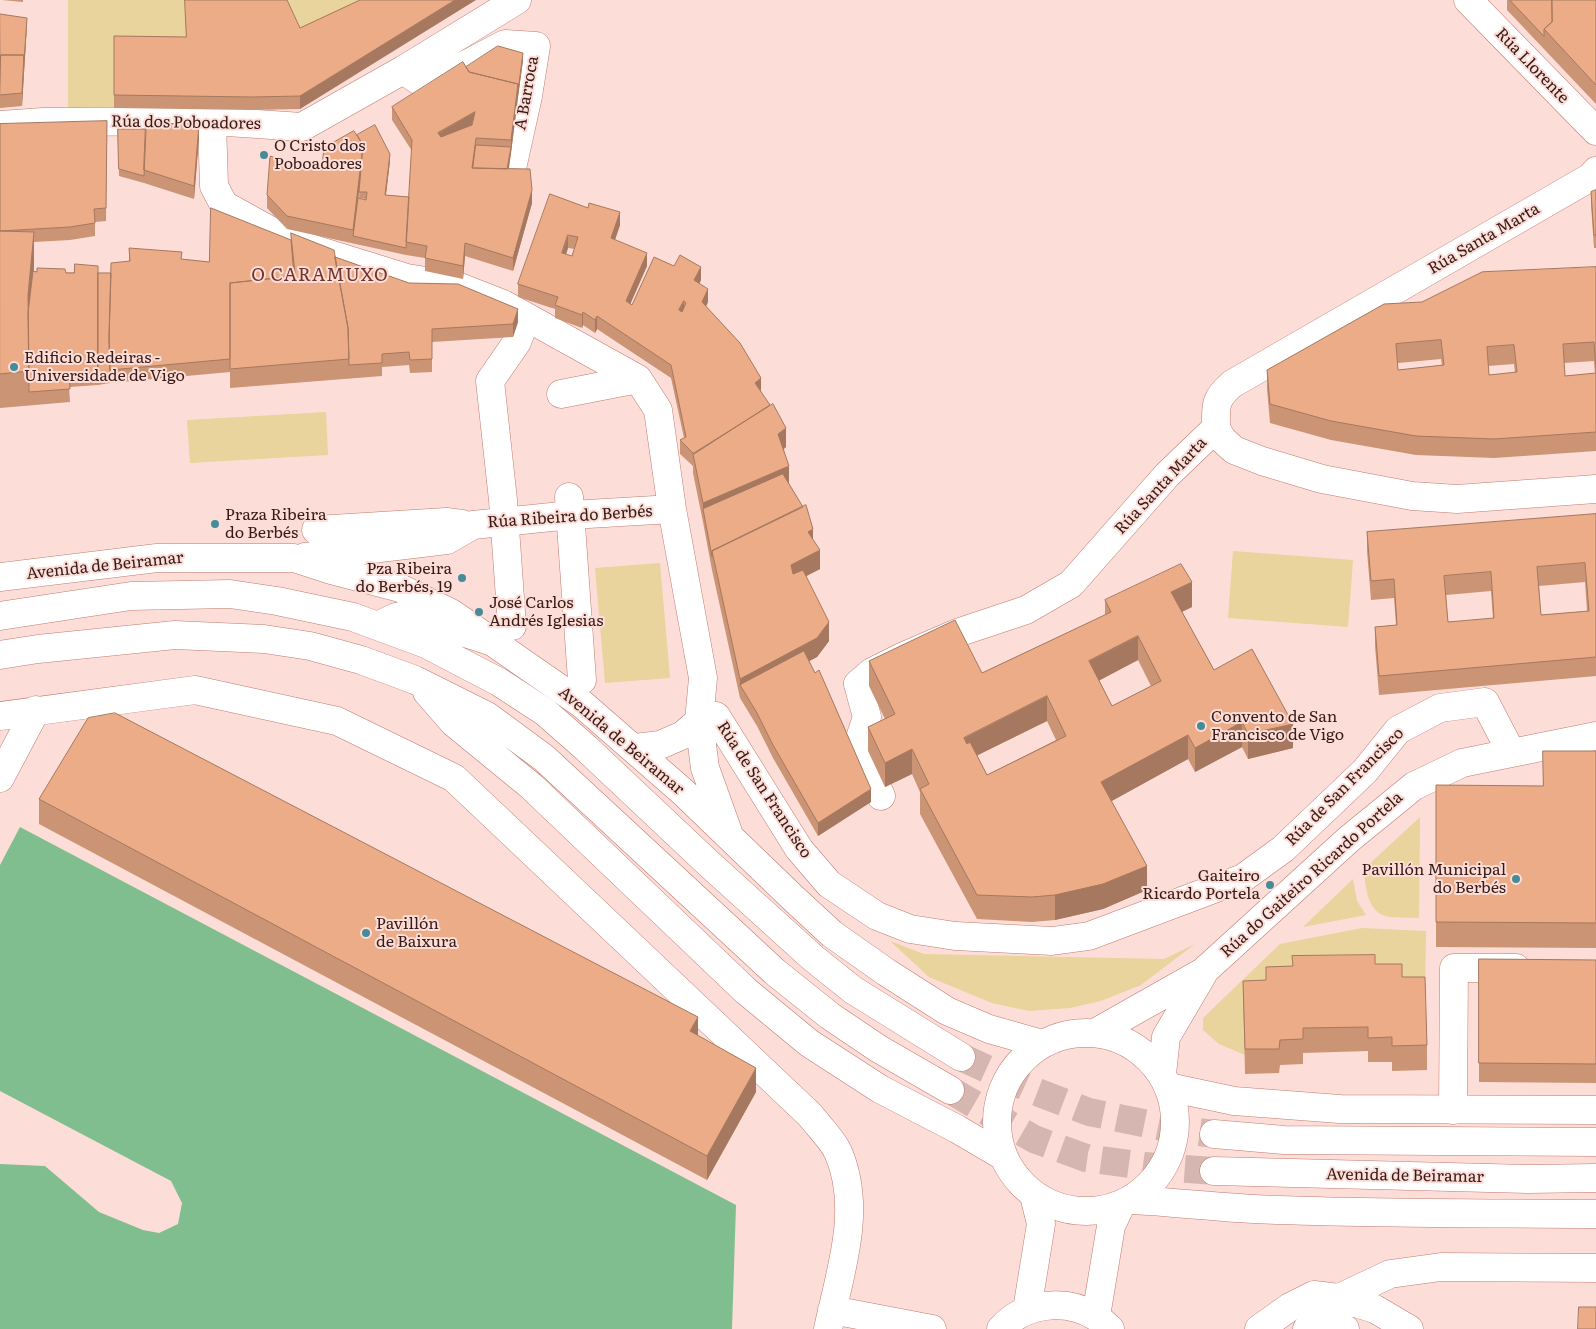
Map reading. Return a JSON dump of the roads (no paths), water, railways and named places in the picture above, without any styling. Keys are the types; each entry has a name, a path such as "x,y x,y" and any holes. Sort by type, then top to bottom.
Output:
{"street":[{"name":"Rúa dos Poboadores","path":"0,125 43,122 212,121 302,127 403,70 517,0"},
{"name":"Rúa Llorente","path":"1468,0 1596,132"},
{"name":"A Barroca","path":"403,70 418,80 435,81 505,44 536,46 528,96 513,164"},
{"name":"Rúa de San Francisco","path":"212,121 214,186 224,205 291,242 407,278 457,286 503,304 638,379 658,410 672,509 703,678 699,722 705,768 730,836"},
{"name":"Rúa Santa Marta","path":"882,796 857,747 866,717 858,684 872,672 904,656 957,633 1026,610 1071,584 1168,475 1216,428 1216,409 1220,395 1232,384 1565,192 1590,177 1596,171"},
{"path":"379,625 396,617 412,614 427,617 462,632 504,635 505,521 490,381 517,342 526,318"},
{"path":"561,394 638,379"},
{"path":"1216,428 1222,439 1234,450 1262,461 1322,479 1412,496 1457,499 1596,489"},
{"path":"570,506 582,680"},
{"name":"Rúa Ribeira do Berbés","path":"294,558 447,540 473,525 505,521 570,506 672,509"},
{"path":"316,530 446,522 473,525"},
{"name":"Avenida de Beiramar","path":"0,577 157,558 294,558 400,588 451,613 504,635 635,748 832,934 947,1012 989,1029 1042,1044"},
{"name":"Avenida de Beiramar","path":"0,616 131,596 230,594 353,616 426,644 460,660 499,682 545,712 813,958 853,990 961,1057"},
{"path":"0,655 38,648 175,635 264,639 310,646 361,660 415,680 487,716 544,758 775,972 830,1016 871,1044 950,1090"},
{"path":"415,680 454,722 531,786 746,991 809,1043 880,1089 1003,1156"},
{"path":"0,716 195,690 337,721 454,778 810,1115 838,1151 849,1187 850,1226 830,1319 932,1329"},
{"name":"Rúa de San Francisco","path":"635,748 660,745 683,735 699,722 716,716 799,849 829,884 877,916 910,930 955,936 1052,940 1089,936 1243,878 1283,849 1365,771 1398,730 1440,708 1485,702 1511,752"},
{"path":"0,778 36,710"},
{"name":"Rúa do Gaiteiro Ricardo Portela","path":"1095,1033 1203,972 1349,839 1414,786 1462,763 1596,736"},
{"path":"1452,1110 1454,968 1539,968"},
{"name":"Rúa do Gaiteiro Ricardo Portela","path":"1165,1081 1166,1038 1203,972"},
{"path":"1001,1329 1007,1322 1027,1310 1050,1305 1074,1307 1103,1323 1111,1226 1126,1203 1152,1184 1167,1162 1175,1138 1176,1112 1165,1081 1149,1058 1133,1046 1114,1037 1095,1033 1076,1033 1058,1037 1042,1044 1022,1060 1006,1081 998,1106 997,1131 1003,1156 1016,1178 1034,1195 1060,1209 1090,1212 1126,1203 1279,1210 1596,1214"},
{"path":"1165,1081 1234,1102 1340,1109 1596,1110"},
{"path":"1214,1134 1284,1140 1596,1142"},
{"name":"Avenida de Beiramar","path":"1214,1171 1528,1179 1596,1178"},
{"path":"1027,1310 1041,1224 1034,1195"},
{"path":"1327,1328 1338,1298 1390,1274 1440,1267 1596,1268"},
{"path":"1259,1329 1290,1307 1314,1295 1338,1298 1379,1319 1409,1329"}],"tunnel":[{"path":"961,1057 1037,1092 1089,1112 1163,1127 1214,1134"},
{"path":"950,1090 1034,1139 1086,1158 1144,1166 1214,1171"}],"place":[{"name":"O Cristo dos Poboadores","path":"264,155"},
{"name":"Edificio Redeiras - Universidade de Vigo","path":"14,367"},
{"name":"Praza Ribeira do Berbés","path":"215,524"},
{"name":"Pza Ribeira do Berbés, 19","path":"462,578"},
{"name":"José Carlos Andrés Iglesias","path":"479,612"},
{"name":"Convento de San Francisco de Vigo","path":"1201,726"},
{"name":"Pavillón Municipal do Berbés","path":"1516,879"},
{"name":"Gaiteiro Ricardo Portela","path":"1270,885"},
{"name":"Pavillón de Baixura","path":"366,933"}],"district":[{"name":"O CARAMUXO","path":"320,276"}]}
